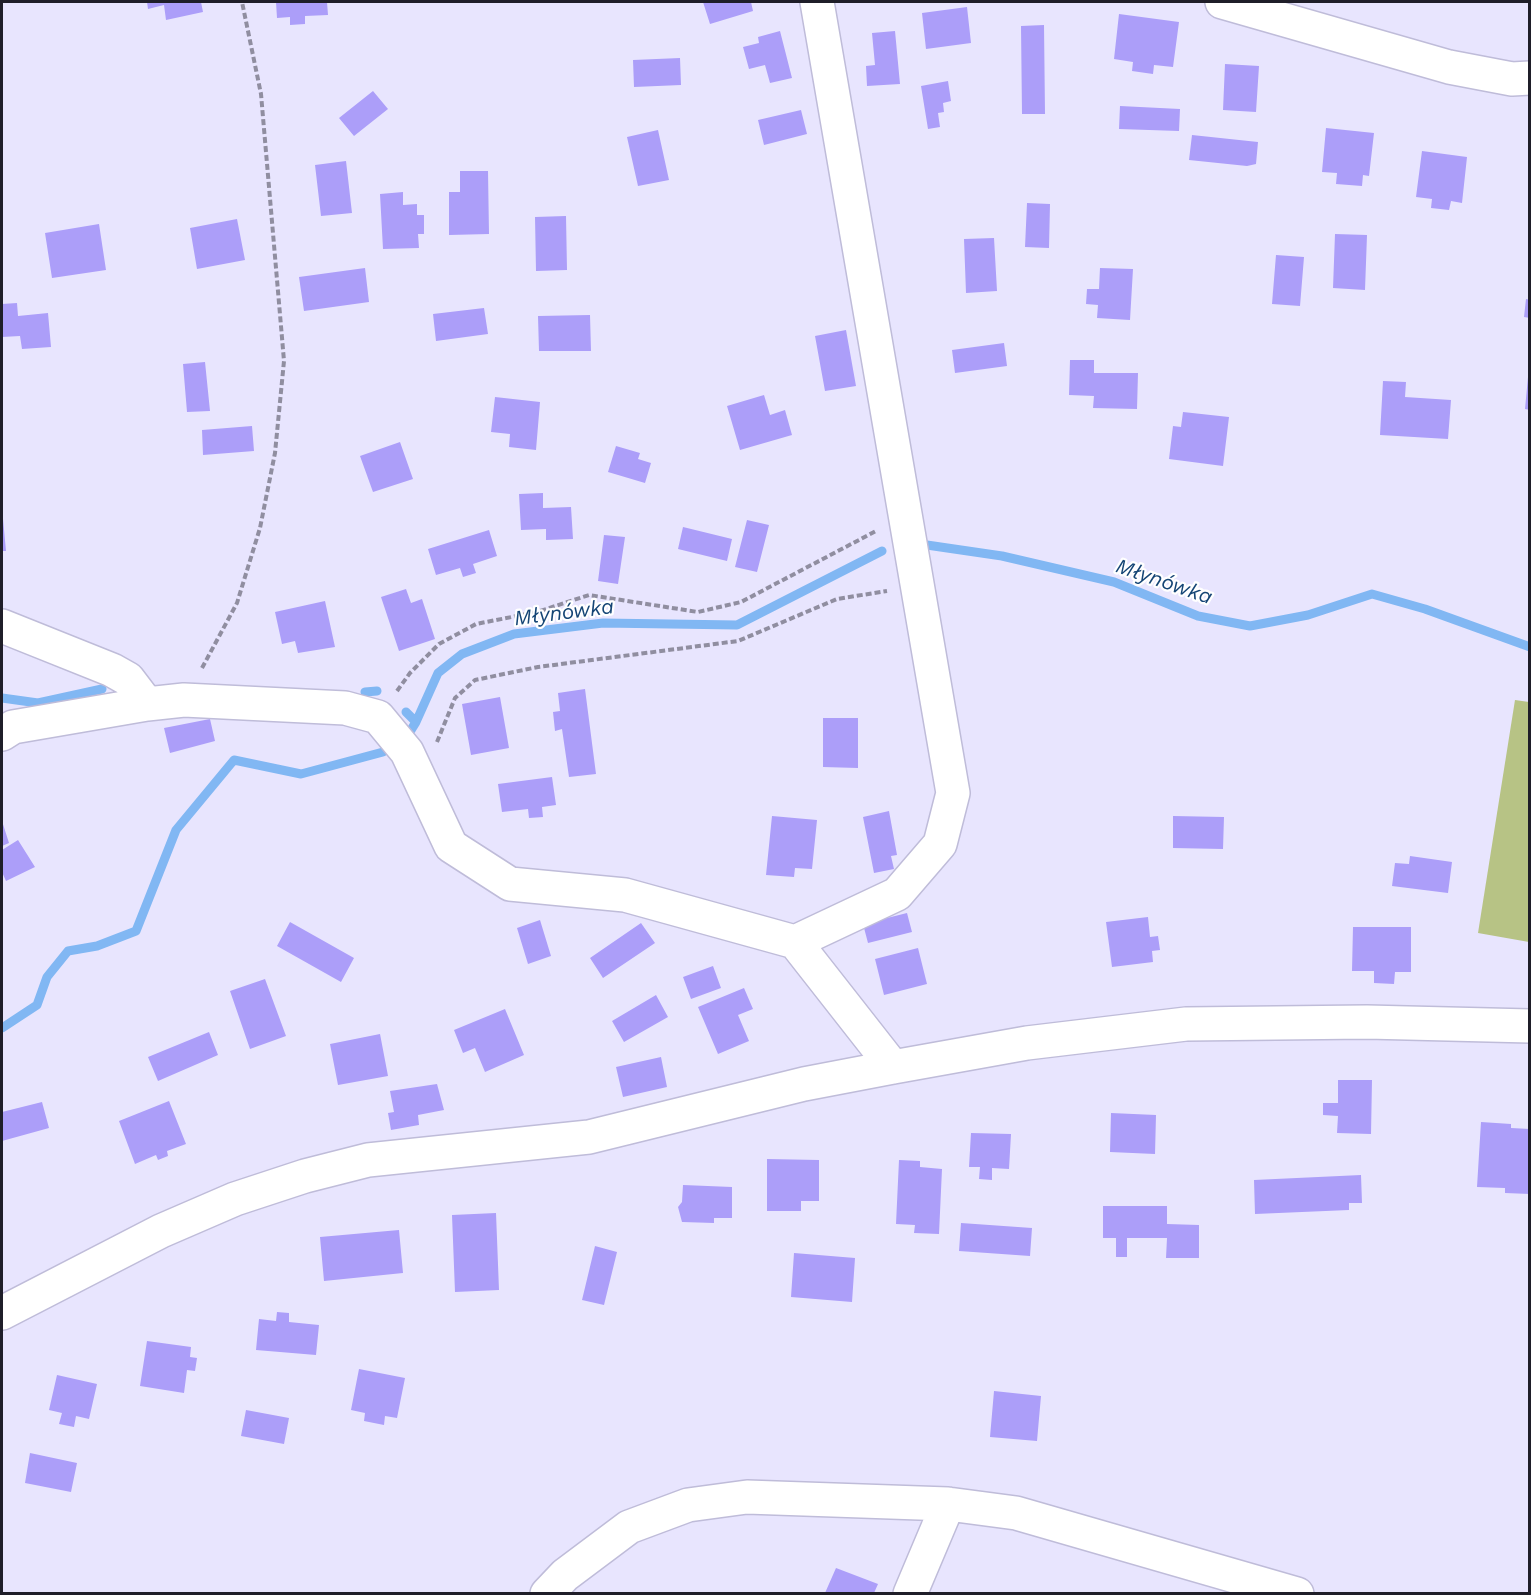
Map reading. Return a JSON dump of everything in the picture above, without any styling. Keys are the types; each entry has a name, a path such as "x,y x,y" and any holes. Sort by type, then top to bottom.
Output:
{"street":[{"path":"795,942 897,894 940,844 954,793 817,2"},
{"path":"1222,2 1449,68 1512,79 1530,78"},
{"path":"2,626 112,670 128,679 147,704"},
{"path":"2,734 13,727 147,704 184,700 345,708 398,743 452,846 510,884 625,895 795,942 893,1067"},
{"path":"2,1313 161,1231 235,1199 305,1176 368,1160 588,1137 804,1084 893,1067 1027,1043 1186,1024 1367,1022 1530,1026"},
{"path":"548,1593 565,1575 629,1527 688,1505 747,1497 948,1504 1016,1513 1297,1593"},
{"path":"910,1593 948,1504"}],"path":[{"path":"184,700 237,603 253,549 274,453 284,361 261,94 242,2"},
{"path":"905,515 741,602 698,612 590,595 537,612 476,624 439,644 410,674 398,743 440,738 455,699 475,680 538,667 738,641 837,599 918,587"}],"green space":[{"path":"1515,700 1529,702 1529,942 1478,933"}],"building":[{"path":"147,2 201,2 203,12 166,20 164,5 148,9"},
{"path":"276,2 327,2 328,15 305,16 305,24 290,25 290,17 277,18"},
{"path":"703,2 751,2 753,11 710,24"},
{"path":"967,7 971,43 926,49 922,13"},
{"path":"1119,14 1179,22 1173,67 1154,65 1153,74 1132,71 1133,62 1114,59"},
{"path":"1044,25 1045,114 1022,114 1021,26"},
{"path":"780,31 792,78 770,83 765,65 749,69 743,47 759,43 758,37"},
{"path":"895,31 900,84 867,86 866,66 875,65 872,33"},
{"path":"680,58 681,85 634,87 633,60"},
{"path":"1225,64 1259,66 1256,112 1223,110"},
{"path":"948,81 951,101 943,103 944,112 938,113 940,127 928,129 921,86"},
{"path":"373,91 388,109 354,136 339,118"},
{"path":"1120,106 1180,109 1179,131 1119,129"},
{"path":"801,110 807,134 764,145 758,120"},
{"path":"1326,128 1374,133 1369,176 1363,175 1362,186 1336,184 1337,173 1322,172"},
{"path":"658,130 669,180 638,186 627,137"},
{"path":"1192,135 1258,142 1256,164 1247,166 1189,160"},
{"path":"1422,151 1467,157 1462,203 1451,201 1449,210 1431,208 1432,199 1416,197"},
{"path":"346,161 352,213 321,216 315,165"},
{"path":"460,171 488,171 489,234 449,235 449,192 460,192"},
{"path":"403,192 403,205 417,204 417,215 424,215 424,234 418,234 419,248 383,249 380,194"},
{"path":"1027,203 1050,204 1049,248 1025,247"},
{"path":"566,216 567,270 536,271 535,217"},
{"path":"237,219 245,260 197,269 190,228"},
{"path":"99,224 106,270 52,278 45,233"},
{"path":"1335,234 1367,235 1365,290 1333,288"},
{"path":"994,238 997,291 966,293 964,239"},
{"path":"1276,255 1304,257 1300,306 1272,304"},
{"path":"365,268 369,302 304,311 299,277"},
{"path":"1100,268 1133,269 1130,320 1097,318 1098,305 1086,304 1087,289 1099,289"},
{"path":"1526,299 1530,300 1530,318 1524,317"},
{"path":"17,303 18,316 48,313 51,347 22,349 20,336 2,337 2,304"},
{"path":"484,308 488,334 436,341 433,314"},
{"path":"590,315 591,351 539,351 538,316"},
{"path":"846,330 856,386 825,391 815,336"},
{"path":"1004,343 1007,366 955,373 952,350"},
{"path":"1070,360 1094,360 1094,373 1138,373 1137,409 1093,408 1094,396 1069,395"},
{"path":"205,362 210,411 187,412 183,364"},
{"path":"1528,377 1530,377 1530,410 1525,409"},
{"path":"1383,381 1406,382 1405,397 1451,400 1448,439 1380,435"},
{"path":"764,395 770,415 785,410 792,435 740,450 727,406"},
{"path":"495,397 540,402 536,450 509,447 510,434 491,432"},
{"path":"1183,412 1229,417 1223,466 1169,459 1173,426 1181,427"},
{"path":"252,426 254,451 203,455 202,430"},
{"path":"400,442 413,479 373,492 360,456"},
{"path":"616,446 640,453 638,459 651,463 645,483 608,472"},
{"path":"543,493 543,508 571,507 573,539 546,540 546,529 521,530 519,494"},
{"path":"2,508 6,551 2,551"},
{"path":"747,520 769,525 757,572 735,567"},
{"path":"683,527 732,539 727,561 678,549"},
{"path":"489,530 497,556 473,564 476,573 463,577 460,568 436,575 428,549"},
{"path":"604,535 625,537 618,584 598,581"},
{"path":"406,589 411,603 422,599 435,639 399,651 381,597"},
{"path":"325,601 335,647 298,653 295,641 282,644 275,612"},
{"path":"585,689 596,774 569,777 562,729 555,731 553,712 560,711 558,693"},
{"path":"500,697 509,748 471,755 462,704"},
{"path":"823,718 858,718 858,768 823,767"},
{"path":"210,719 215,741 170,753 164,728"},
{"path":"552,777 556,805 542,807 543,817 529,818 528,809 502,812 498,784"},
{"path":"889,811 897,855 891,856 894,869 874,873 863,817"},
{"path":"772,816 817,820 812,869 795,868 794,877 766,875"},
{"path":"1173,816 1224,817 1223,849 1173,848"},
{"path":"2,821 9,843 2,846"},
{"path":"18,840 35,867 6,881 2,872 2,850"},
{"path":"1410,856 1452,862 1448,893 1392,886 1395,863 1409,864"},
{"path":"907,913 912,932 868,943 863,924"},
{"path":"1148,917 1150,937 1158,936 1160,950 1152,951 1153,962 1112,967 1106,922"},
{"path":"540,920 551,956 528,964 517,928"},
{"path":"290,922 354,958 341,982 277,946"},
{"path":"641,923 655,943 603,978 590,958"},
{"path":"1353,927 1411,927 1411,972 1395,972 1394,984 1374,983 1374,971 1352,971"},
{"path":"918,948 927,984 884,995 875,959"},
{"path":"713,966 721,988 691,999 683,977"},
{"path":"265,979 286,1036 250,1049 230,991"},
{"path":"744,988 753,1009 738,1015 749,1041 718,1054 698,1007"},
{"path":"656,995 668,1017 624,1042 612,1021"},
{"path":"505,1009 524,1055 485,1072 475,1048 463,1053 454,1030"},
{"path":"209,1032 218,1055 158,1081 148,1057"},
{"path":"380,1034 388,1076 338,1085 330,1044"},
{"path":"661,1057 667,1087 623,1097 616,1067"},
{"path":"1338,1080 1372,1080 1371,1134 1337,1133 1338,1116 1323,1115 1323,1103 1338,1103"},
{"path":"437,1084 444,1110 418,1115 419,1125 391,1130 388,1113 394,1112 390,1091"},
{"path":"169,1101 186,1144 167,1151 168,1156 158,1160 156,1155 135,1164 119,1121"},
{"path":"42,1102 49,1128 2,1141 2,1112"},
{"path":"1111,1113 1156,1115 1155,1154 1110,1152"},
{"path":"1481,1122 1511,1124 1511,1128 1530,1129 1530,1194 1505,1193 1505,1188 1477,1187"},
{"path":"971,1133 1011,1134 1009,1169 992,1168 992,1180 979,1179 980,1167 969,1167"},
{"path":"767,1159 819,1160 819,1201 801,1201 801,1211 767,1211"},
{"path":"899,1160 920,1161 920,1167 942,1169 939,1234 914,1233 915,1225 896,1224"},
{"path":"1361,1175 1362,1203 1349,1203 1349,1210 1255,1214 1254,1180"},
{"path":"683,1185 732,1187 732,1218 714,1218 714,1223 682,1222 678,1207 682,1202"},
{"path":"1103,1206 1167,1206 1167,1224 1199,1225 1199,1258 1166,1258 1167,1238 1127,1238 1127,1257 1116,1257 1116,1238 1103,1238"},
{"path":"496,1213 499,1290 455,1292 452,1215"},
{"path":"961,1223 1032,1228 1030,1256 959,1251"},
{"path":"399,1230 403,1273 324,1281 320,1237"},
{"path":"595,1246 617,1252 604,1305 582,1300"},
{"path":"794,1253 855,1258 852,1302 791,1297"},
{"path":"277,1312 289,1313 289,1322 319,1325 316,1355 256,1350 259,1319 276,1321"},
{"path":"147,1341 191,1347 190,1357 197,1358 195,1371 187,1370 184,1393 140,1386"},
{"path":"359,1369 405,1378 397,1418 385,1416 384,1425 364,1421 365,1413 351,1410"},
{"path":"57,1375 97,1384 89,1419 76,1416 74,1427 59,1424 62,1413 49,1410"},
{"path":"994,1391 1041,1396 1037,1441 990,1437"},
{"path":"246,1410 289,1418 284,1444 241,1436"},
{"path":"30,1453 77,1463 71,1492 25,1483"},
{"path":"836,1568 878,1584 874,1593 825,1593"}],"waterway":[{"name":"Młynówka","path":"920,544 1002,556 1114,582 1198,616 1250,626 1308,615 1372,594 1425,609 1530,647"},
{"name":"Młynówka","path":"2,1028 37,1005 47,977 68,951 97,946 136,931 176,830 234,760 301,774 383,752 406,738 416,722 438,673 462,654 514,634 603,623 737,625 882,551"},
{"path":"2,698 38,703 102,689"},
{"path":"365,692 377,691"},
{"path":"406,712 416,722"}]}
